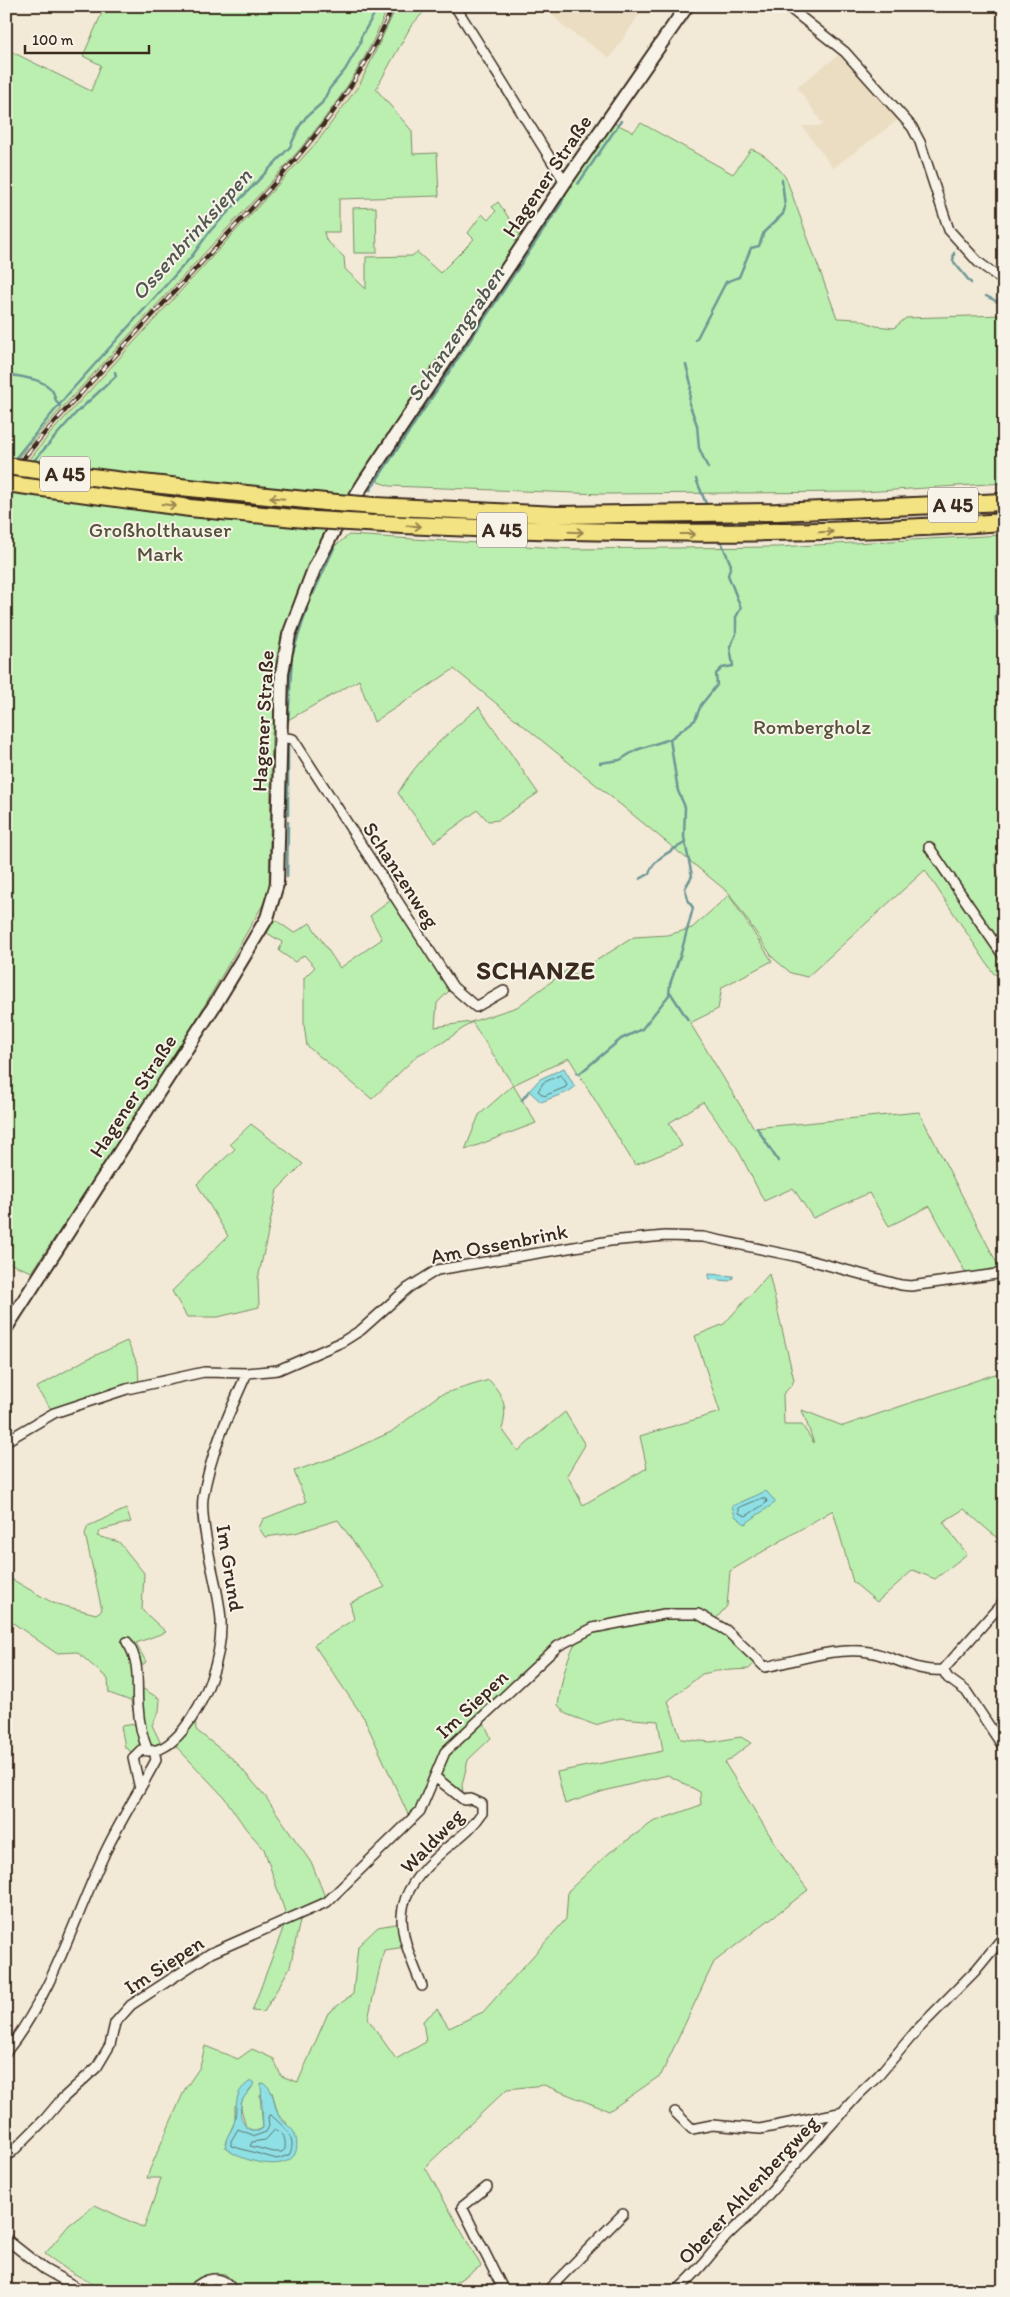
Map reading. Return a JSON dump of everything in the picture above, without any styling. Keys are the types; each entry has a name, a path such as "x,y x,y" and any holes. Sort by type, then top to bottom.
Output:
{"highway":[{"name":"A 45","path":"6,466 124,482 325,502 556,515 777,512 1004,502"},
{"name":"A 45","path":"6,483 121,499 315,520 639,534 778,534 1004,522"}],"main road":[{"name":"Hagener Straße","path":"6,1328 216,1003 267,918 277,884 282,674 289,635 322,554 367,478 565,182 687,6"}],"street":[{"path":"455,6 565,182"},
{"path":"787,6 845,52 912,128 920,142 949,230 978,262 1004,281"},
{"path":"937,6 956,6"},
{"name":"Schanzenweg","path":"280,737 293,739 453,987 476,1007 504,991"},
{"path":"929,847 1004,957"},
{"name":"Am Ossenbrink","path":"6,1441 54,1413 127,1389 204,1372 247,1373 278,1370 342,1342 362,1330 420,1279 437,1270 610,1241 665,1236 703,1237 794,1256 901,1285 921,1285 1004,1273"},
{"name":"Im Grund","path":"140,1789 133,1758 142,1750 151,1751 172,1742 191,1720 202,1702 216,1661 221,1622 206,1536 203,1500 221,1432 247,1373"},
{"path":"1004,1601 943,1670 948,1678 966,1692 1004,1748"},
{"name":"Im Siepen","path":"6,2158 61,2100 97,2067 110,2045 115,2023 132,2005 211,1952 327,1902 420,1811 445,1752 558,1646 593,1628 681,1612 698,1614 726,1630 765,1667 853,1651 874,1653 929,1672 943,1670"},
{"path":"6,2052 21,2033 47,1984 104,1855 156,1760 141,1733 137,1672 133,1651 127,1642"},
{"name":"Waldweg","path":"422,1986 402,1932 405,1900 410,1888 428,1864 468,1831 482,1813 482,1804 472,1799 464,1800 434,1777"},
{"name":"Oberer Ahlenbergweg","path":"676,2291 704,2264 717,2246 737,2225 748,2218 923,2024 976,1970 1004,1936"},
{"name":"Oberer Ahlenbergweg","path":"675,2112 692,2129 712,2125 760,2129 844,2112"},
{"path":"487,2187 462,2207 504,2291"},
{"path":"547,2291 623,2214"},
{"path":"6,2239 44,2268 83,2291"},
{"path":"191,2291 202,2282 215,2278 227,2282 233,2291"}],"shaded area":[{"path":"388,6 397,6 377,53 360,84 318,141 49,435 6,490 6,472 39,433 311,137 353,80 369,50"},
{"path":"545,6 645,6 610,58 564,27"},
{"path":"841,53 898,120 833,168 802,126 820,126 823,124 797,87"}],"green space":[{"path":"105,6 388,6 373,41 355,74 311,135 262,192 39,433 6,472 6,49 91,91 101,65 83,56"},
{"name":"Großholthauser Mark","path":"397,6 429,6 411,26 376,89 412,131 413,154 437,153 439,196 339,199 339,232 324,232 326,240 344,257 345,269 366,289 366,257 412,256 417,252 440,273 474,239 468,233 482,214 488,220 496,211 492,207 498,202 521,236 492,294 367,478 302,600 280,716 272,733 269,894 177,1053 32,1272 6,1262 6,490 49,435 318,141 360,84"},
{"path":"614,123 633,132 641,123 733,174 751,149 770,160 786,178 837,318 858,319 876,326 894,328 906,318 1004,315 1004,483 863,492 602,494 390,486 378,482 378,475 494,298"},
{"path":"376,207 377,253 354,253 353,208"},
{"name":"Rombergholz","path":"349,535 573,549 778,547 1004,535 1004,856 995,863 999,879 1004,878 1004,901 997,911 1004,934 1004,977 994,974 925,870 807,977 791,973 773,958 729,893 454,669 374,722 359,680 286,721 286,680 292,646 310,594 331,549"},
{"path":"479,707 538,793 499,820 488,821 478,810 434,842 398,793 424,757"},
{"path":"729,895 772,961 722,987 718,1009 690,1023 754,1128 919,1112 1002,1273 969,1279 930,1206 889,1226 869,1193 813,1218 793,1188 764,1201 737,1148 703,1102 669,1123 682,1146 635,1165 569,1058 513,1085 472,1022 442,1043 418,1055 372,1099 307,1046 304,1025 304,978 315,967 304,955 295,962 279,951 282,942 267,933 274,919 294,933 310,923 340,968 382,939 370,916 395,897 453,987 437,1003 435,1027 471,1022 517,1007 567,970 570,977 634,937 668,935 692,928"},
{"path":"513,1085 536,1123 465,1150 479,1115"},
{"path":"251,1124 303,1164 277,1190 258,1279 259,1307 218,1317 187,1317 172,1291 228,1236 197,1184 235,1149 230,1144"},
{"path":"769,1274 794,1380 783,1394 784,1425 802,1425 814,1443 802,1410 843,1426 1004,1371 1004,1500 999,1504 1004,1511 1004,1544 964,1509 943,1522 967,1554 935,1579 913,1570 877,1602 853,1582 833,1510 730,1571 727,1606 714,1621 757,1660 749,1669 716,1671 702,1674 668,1701 681,1739 711,1742 741,1737 751,1743 725,1763 784,1858 808,1890 714,1962 661,2075 609,2111 544,2085 507,2089 425,2167 481,2266 442,2291 238,2291 233,2281 225,2274 217,2273 205,2277 185,2291 105,2291 66,2269 45,2254 69,2225 95,2205 144,2228 161,2178 147,2178 150,2169 185,2089 200,2067 205,2046 238,2059 252,2049 274,2059 281,2076 298,2082 328,2013 353,1994 358,1946 378,1927 401,1923 406,1947 384,1950 368,2019 396,2059 426,2042 423,2021 437,2009 449,2028 483,2012 566,1919 568,1891 609,1853 653,1822 701,1805 700,1792 668,1775 604,1791 565,1804 557,1772 663,1751 658,1721 620,1718 595,1725 566,1714 558,1705 568,1659 581,1633 482,1718 491,1738 468,1760 462,1785 464,1800 435,1777 411,1821 364,1718 314,1645 354,1619 350,1603 385,1587 338,1520 295,1533 265,1537 259,1528 263,1519 306,1502 294,1471 336,1457 391,1432 439,1395 489,1380 498,1391 503,1403 505,1415 502,1429 518,1451 565,1412 585,1445 567,1475 583,1505 647,1468 640,1436 720,1412 695,1336 724,1324","holes":["254,2083 242,2100 241,2108 246,2128 256,2131 263,2128 260,2095 272,2092 278,2115 287,2123 250,2158 233,2153 225,2143 235,2121 235,2106"]},
{"path":"127,1341 138,1365 139,1386 54,1413 36,1388 85,1360"},
{"path":"126,1509 131,1522 101,1530 97,1536 119,1542 144,1573 142,1610 166,1632 136,1643 146,1662 134,1672 135,1684 160,1699 159,1711 152,1725 163,1748 135,1755 125,1747 121,1726 136,1724 131,1701 109,1693 108,1679 77,1652 56,1653 6,1618 6,1576 53,1603 96,1614 102,1610 85,1534 88,1526"},
{"path":"195,1713 196,1730 234,1760 265,1796 312,1864 327,1902 302,1911 290,1967 264,2012 252,2011 287,1918 264,1849 246,1829 224,1797 172,1742"},
{"path":"219,2281 230,2291 196,2291 203,2286"}],"water":[{"path":"564,1068 575,1087 568,1092 541,1102 529,1091 540,1079"},
{"path":"709,1274 733,1276 733,1278 729,1281 709,1279"},
{"path":"766,1491 776,1502 745,1524 735,1516 732,1506"},
{"path":"251,2081 254,2083 241,2103 240,2112 245,2125 254,2131 263,2128 261,2084 264,2083 272,2093 276,2110 280,2117 295,2134 296,2151 290,2159 281,2163 255,2162 243,2158 226,2148 226,2141 234,2123 238,2095"}],"waterway":[{"name":"Ossenbrinksiepen","path":"408,9 412,6"},
{"name":"Ossenbrinksiepen","path":"13,461 69,393 192,256 210,231 290,147 306,117 322,103 330,88 345,70 360,44 361,37 376,11 381,7"},
{"name":"Schanzengraben","path":"578,184 621,121"},
{"path":"696,340 726,282 739,277 751,248 759,246 764,232 783,214 785,207 782,180"},
{"name":"Schanzengraben","path":"370,490 561,204 565,195"},
{"path":"954,253 953,261 971,283"},
{"path":"986,296 1004,305"},
{"path":"686,365 691,384 689,403 697,425 699,448 708,468"},
{"path":"31,464 76,413 116,376 115,372"},
{"path":"6,374 42,382 53,391 56,402 60,406"},
{"path":"696,479 707,506"},
{"path":"576,1073 579,1074 621,1039 642,1029 669,995 670,984 681,953 693,908 688,900 685,888 692,876 684,837 685,807 678,791 670,739 695,720 701,705 717,685 716,674 722,668 733,666 730,647 736,634 736,617 741,608 728,575 731,565 720,539"},
{"name":"Schanzengraben","path":"313,594 334,548"},
{"path":"1004,595 996,613 998,630 1004,644"},
{"name":"Schanzengraben","path":"288,722 292,655 307,609"},
{"path":"600,763 620,760 636,750 670,739"},
{"name":"Schanzengraben","path":"288,743 288,815"},
{"name":"Schanzengraben","path":"287,877 288,822"},
{"path":"640,879 649,874 651,868 659,859 686,842"},
{"path":"670,992 688,1020"},
{"path":"522,1100 529,1091"},
{"path":"757,1128 778,1161"}],"railway":[{"path":"6,479 42,436 266,193 315,136 358,75 377,41 393,6"}],"district":[{"name":"SCHANZE","path":"536,970"}]}
